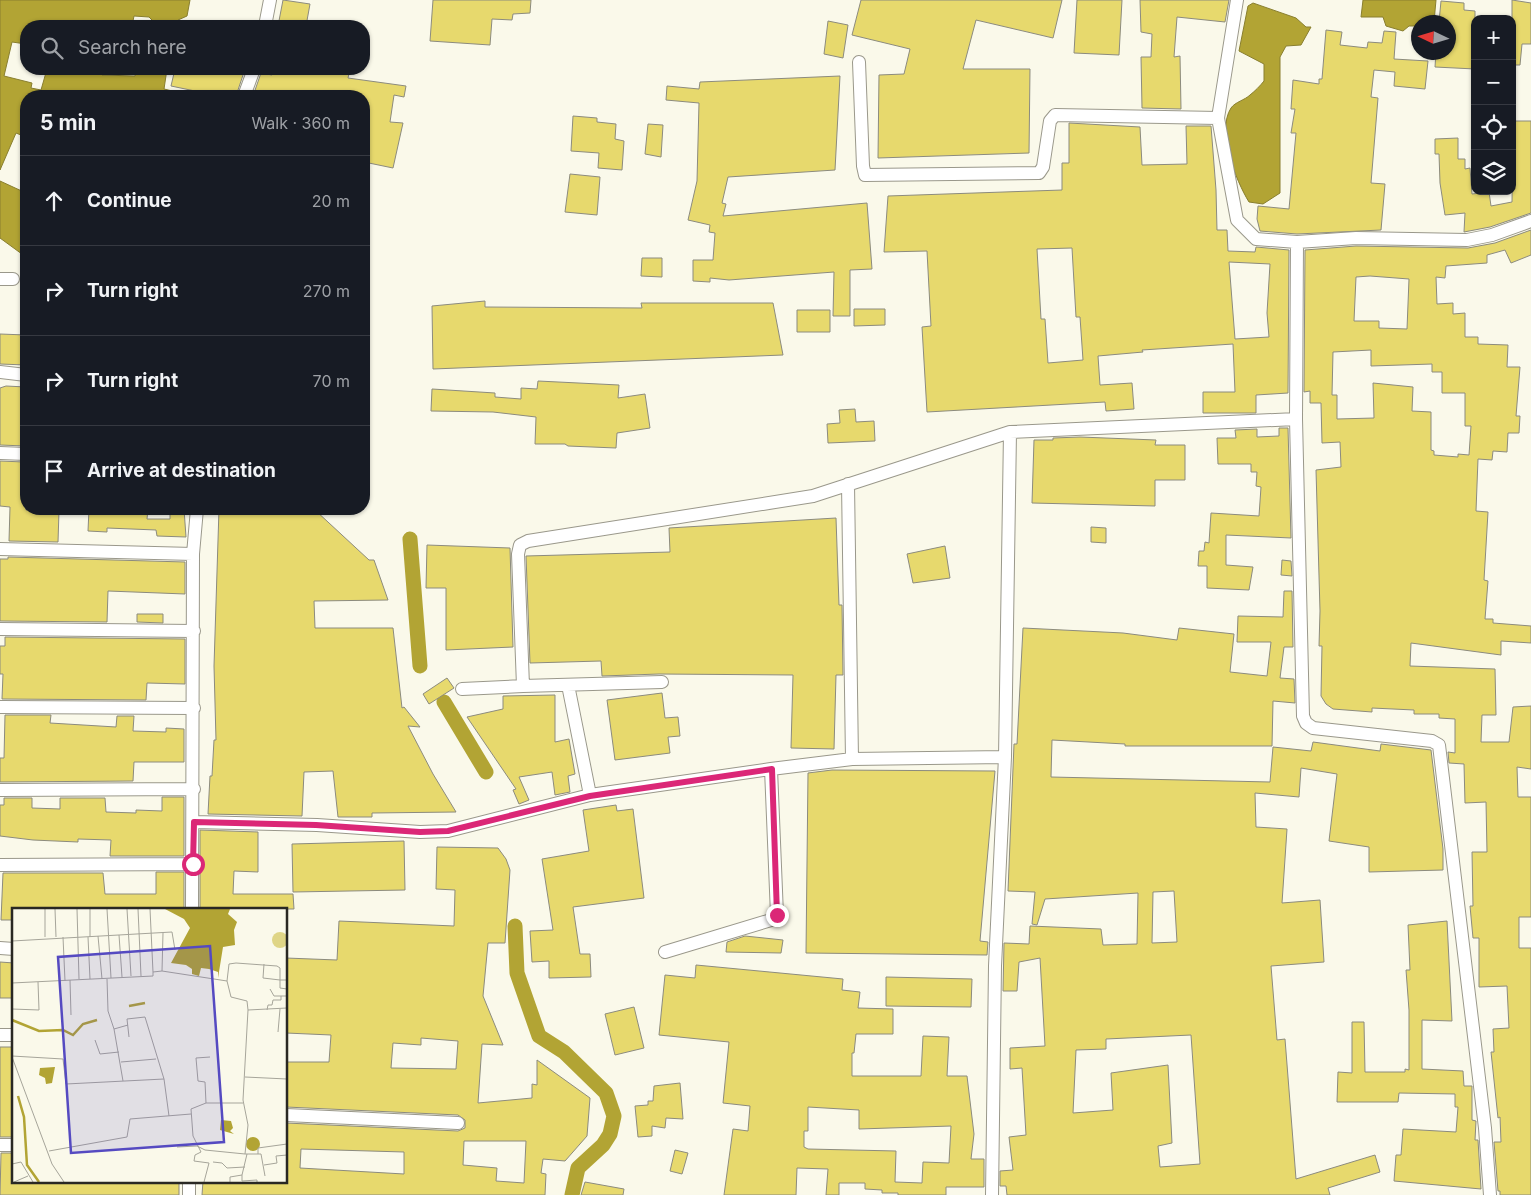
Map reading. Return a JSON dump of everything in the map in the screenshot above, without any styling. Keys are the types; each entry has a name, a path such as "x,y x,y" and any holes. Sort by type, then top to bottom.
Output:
{"street":[{"path":"266,20 270,0"},
{"path":"1237,0 1218,118 1237,220 1256,238 1297,242 1356,238 1467,240 1492,235 1531,221"},
{"path":"860,62 863,166 865,175 1039,173 1043,167 1050,121 1055,115 1218,118"},
{"path":"246,90 252,75"},
{"path":"1297,242 1296,418 1302,716 1306,723 1313,728 1432,741 1439,745 1486,1128 1490,1195"},
{"path":"0,279 14,279"},
{"path":"0,372 20,374"},
{"path":"523,686 518,554 520,545 528,541 813,496 1010,432 1296,418"},
{"path":"992,1195 995,966 1005,757 1010,432"},
{"path":"0,454 20,454"},
{"path":"848,484 852,759"},
{"path":"192,908 194,822 193,554 196,515"},
{"path":"0,549 193,554"},
{"path":"0,629 194,631"},
{"path":"462,689 662,682"},
{"path":"568,685 590,796"},
{"path":"0,707 194,708"},
{"path":"194,822 316,825 420,832 448,831 590,796 772,769 852,759 1005,757"},
{"path":"665,952 771,920 777,915 772,769"},
{"path":"0,790 194,789"},
{"path":"0,865 193,864"},
{"path":"288,1115 458,1123"},
{"path":"189,1182 189,1195"}],"shaded area":[{"path":"0,0 190,0 187,16 178,20 152,20 149,17 134,16 133,20 20,20 20,43 12,42 4,76 32,83 31,88 41,90 20,90 20,135 16,133 0,170"},
{"path":"1363,0 1436,0 1435,15 1411,15 1411,26 1403,31 1386,26 1383,17 1361,17"},
{"path":"1253,3 1296,18 1306,27 1311,27 1301,45 1286,46 1280,57 1280,193 1263,204 1249,202 1244,193 1230,156 1226,129 1227,118 1231,108 1248,97 1264,81 1264,64 1239,51 1248,6"},
{"path":"45,75 166,75 164,89 168,90 41,90"},
{"path":"0,181 20,190 20,253 0,238"}],"building":[{"path":"283,0 310,4 307,20 279,20"},
{"path":"433,0 531,0 530,13 513,14 512,20 492,19 490,45 430,41"},
{"path":"861,0 1062,0 1053,38 976,20 963,69 1030,69 1029,153 878,158 879,75 904,74 910,49 852,35"},
{"path":"1077,0 1122,0 1119,55 1074,53"},
{"path":"1140,0 1229,0 1225,22 1177,17 1174,57 1180,56 1181,109 1142,108 1141,57 1151,57 1152,34 1141,32"},
{"path":"1512,0 1531,3 1531,44 1522,44 1520,65 1516,65 1516,15 1512,15"},
{"path":"1441,1 1464,3 1464,10 1475,11 1475,15 1471,15 1471,69 1435,67 1435,60 1456,60 1456,15 1440,15"},
{"path":"828,21 848,25 843,58 824,54"},
{"path":"1326,30 1342,32 1340,45 1367,48 1368,42 1382,43 1384,31 1396,32 1394,59 1428,61 1425,89 1394,86 1395,72 1374,70 1371,97 1378,98 1371,183 1385,184 1381,230 1297,234 1260,231 1257,219 1258,206 1289,209 1296,133 1291,133 1295,109 1291,109 1293,80 1319,84 1319,79 1322,79"},
{"path":"174,75 243,75 238,90 190,90 171,86"},
{"path":"260,75 349,75 348,78 406,86 404,97 394,95 390,122 403,123 393,168 370,163 370,90 255,90"},
{"path":"840,76 835,170 728,177 722,203 726,204 723,216 867,203 872,269 850,270 850,316 833,316 834,272 729,280 710,278 710,282 693,281 693,260 713,260 715,233 709,232 710,225 688,220 697,181 699,103 666,100 667,86 699,89 700,82"},
{"path":"573,116 597,118 597,122 616,124 615,139 624,141 622,170 598,168 599,153 571,151"},
{"path":"1516,121 1531,121 1531,213 1490,227 1464,232 1465,213 1445,215 1440,183 1439,154 1435,154 1435,139 1458,138 1458,159 1465,159 1465,169 1470,168 1471,195 1489,195 1491,206 1512,202 1512,195 1516,195"},
{"path":"1069,123 1140,127 1142,165 1187,164 1186,126 1211,126 1217,230 1227,230 1228,251 1255,252 1256,247 1289,250 1288,393 1256,395 1256,413 1203,413 1203,392 1235,392 1233,344 1142,350 1143,352 1098,356 1100,385 1132,383 1134,409 1106,411 1105,402 927,412 922,327 931,326 927,251 884,252 888,196 1062,190 1062,163 1069,163","holes":["1072,248 1076,317 1080,317 1083,360 1048,363 1045,319 1041,319 1037,249","1229,262 1270,264 1267,313 1269,337 1235,339"]},
{"path":"648,124 663,125 661,157 645,154"},
{"path":"570,174 600,177 597,215 565,212"},
{"path":"1531,230 1531,255 1511,263 1505,250 1487,255 1487,263 1446,266 1445,278 1436,277 1437,304 1453,303 1453,314 1465,313 1465,337 1478,337 1478,344 1508,345 1507,367 1520,367 1516,416 1520,416 1519,433 1508,433 1507,452 1493,451 1492,460 1478,459 1476,511 1488,512 1484,580 1488,581 1485,619 1493,619 1493,623 1531,626 1531,643 1501,641 1501,655 1411,643 1410,666 1495,669 1496,715 1482,715 1481,742 1509,742 1513,707 1531,706 1531,769 1517,767 1518,797 1531,797 1531,917 1519,917 1519,948 1531,948 1531,1195 1500,1195 1500,1191 1498,1191 1494,1142 1501,1142 1500,1117 1498,1118 1491,1052 1494,1052 1493,1029 1509,1028 1507,986 1479,987 1479,938 1473,938 1470,906 1473,906 1472,852 1487,852 1486,802 1465,803 1464,764 1449,763 1448,752 1455,753 1455,719 1439,718 1439,714 1414,714 1414,710 1372,708 1372,712 1333,709 1326,704 1321,696 1322,646 1319,646 1320,611 1316,470 1341,467 1340,442 1322,443 1321,403 1310,403 1310,391 1304,392 1305,250 1356,246 1468,248 1495,243","holes":["1370,276 1409,279 1407,329 1379,328 1379,321 1354,321 1356,277","1371,350 1371,366 1432,364 1432,372 1442,372 1442,393 1465,393 1465,426 1471,426 1469,455 1458,454 1458,457 1434,455 1434,451 1431,450 1431,412 1412,411 1413,387 1373,383 1374,418 1337,419 1337,395 1332,395 1333,352"]},
{"path":"642,258 662,258 662,277 641,276"},
{"path":"485,301 485,307 642,308 641,303 773,303 783,355 433,369 432,306"},
{"path":"854,309 885,309 885,325 854,326"},
{"path":"797,310 830,310 830,332 797,332"},
{"path":"0,334 20,335 20,365 0,364"},
{"path":"538,381 619,385 618,398 645,394 650,428 617,433 616,448 535,444 536,417 493,412 431,411 432,389 495,393 495,397 521,399 521,388 537,389"},
{"path":"6,386 20,387 20,446 0,445 0,388"},
{"path":"855,409 856,422 874,421 875,441 828,443 827,424 840,423 839,410"},
{"path":"1279,428 1288,428 1291,538 1226,535 1226,565 1253,567 1249,590 1207,588 1207,566 1198,566 1199,551 1204,551 1205,542 1209,543 1211,513 1259,516 1261,487 1256,486 1257,472 1251,472 1251,464 1218,464 1217,438 1236,438 1235,430 1257,429 1257,437 1279,436"},
{"path":"1080,437 1156,440 1155,445 1185,445 1185,480 1155,480 1155,506 1032,503 1034,440"},
{"path":"0,461 20,462 20,515 59,515 58,542 9,541 10,507 0,506"},
{"path":"89,515 147,515 147,519 170,519 170,515 184,515 186,537 157,536 156,530 107,528 107,532 88,531"},
{"path":"219,515 320,515 369,560 374,560 388,600 314,601 315,628 393,628 402,708 404,707 420,727 408,726 433,774 456,812 372,813 372,817 338,817 333,771 304,772 302,816 208,814 210,776 212,776 214,740 216,740 214,666"},
{"path":"836,518 839,605 842,605 843,675 836,675 834,749 791,748 793,675 659,674 602,676 601,661 530,663 526,556 670,552 669,528"},
{"path":"1091,527 1106,528 1106,543 1091,542"},
{"path":"427,545 510,548 513,647 446,650 446,588 426,588"},
{"path":"945,546 950,578 913,583 907,554"},
{"path":"8,557 185,562 185,594 108,591 107,622 0,621 0,559 8,559"},
{"path":"1282,560 1291,561 1292,576 1281,575"},
{"path":"1284,591 1292,591 1293,647 1284,647 1280,678 1294,679 1295,703 1273,701 1272,746 1125,746 1125,744 1052,740 1051,777 1270,782 1273,747 1311,751 1313,742 1380,751 1381,744 1431,750 1443,849 1443,870 1369,872 1369,847 1329,841 1337,774 1301,768 1299,797 1255,793 1256,827 1287,829 1282,903 1320,900 1324,962 1271,966 1277,1040 1285,1039 1296,1179 1375,1155 1380,1172 1328,1188 1330,1195 1007,1195 1006,1186 1000,1186 1000,1171 1013,1170 1009,1137 1026,1135 1022,1068 1010,1069 1010,1048 1045,1046 1040,958 1019,962 1017,991 1003,991 1004,943 1029,944 1030,926 1101,929 1103,945 1137,944 1138,893 1045,899 1037,925 1032,924 1035,892 1008,891 1014,744 1017,744 1023,628 1123,633 1177,640 1179,628 1234,634 1230,672 1267,676 1271,642 1237,642 1238,616 1283,617","holes":["1174,891 1177,942 1152,943 1153,892","1191,1035 1200,1164 1160,1167 1158,1146 1172,1143 1168,1065 1111,1073 1113,1110 1073,1113 1076,1050 1106,1049 1106,1039"]},
{"path":"137,614 163,614 163,623 137,622"},
{"path":"5,637 185,639 185,684 147,683 146,700 2,699 3,674 0,674 0,646 5,646"},
{"path":"447,678 454,688 429,704 423,694"},
{"path":"662,693 665,718 678,717 680,736 668,737 670,753 615,760 607,700"},
{"path":"555,695 555,742 569,739 575,774 568,776 570,792 555,795 552,772 519,777 529,800 519,804 513,790 516,789 467,717 503,709 503,696"},
{"path":"5,715 51,715 50,723 116,727 117,716 134,716 133,731 166,732 166,728 184,729 184,762 134,762 133,781 0,782 0,758 4,758"},
{"path":"832,770 995,771 980,941 988,942 987,955 806,953 808,773"},
{"path":"162,797 184,797 184,856 110,856 111,840 78,839 78,842 0,836 0,805 4,805 4,798 32,798 32,808 60,809 60,798 105,798 106,812 136,813 136,810 162,811"},
{"path":"616,805 617,811 633,809 644,898 573,907 580,954 590,954 591,977 549,978 549,961 532,962 530,931 553,930 542,859 589,851 583,810"},
{"path":"200,830 258,832 258,872 234,871 233,894 293,894 294,909 200,908"},
{"path":"404,841 405,890 293,892 292,844"},
{"path":"437,847 498,848 506,859 510,870 505,943 488,943 483,996 503,1045 482,1044 478,1103 532,1098 532,1084 537,1085 537,1060 590,1098 587,1136 565,1161 543,1159 541,1173 546,1174 545,1195 202,1195 203,1182 288,1182 288,1123 458,1131 465,1128 465,1120 458,1115 288,1107 288,1062 329,1062 331,1035 288,1033 288,958 337,960 339,921 454,926 455,890 436,889","holes":["421,1038 458,1041 456,1069 391,1068 393,1043 421,1045","464,1141 526,1141 524,1183 496,1181 497,1168 463,1165","301,1149 404,1152 404,1174 300,1168"]},
{"path":"156,872 184,872 184,908 12,908 12,920 1,920 3,873 103,873 105,894 156,894"},
{"path":"1447,921 1452,1021 1422,1020 1422,1069 1463,1071 1464,1086 1472,1086 1472,1120 1476,1121 1475,1140 1478,1140 1481,1189 1394,1181 1396,1155 1401,1155 1403,1129 1456,1132 1458,1107 1455,1107 1455,1094 1399,1093 1398,1102 1337,1102 1338,1072 1352,1073 1352,1022 1364,1022 1365,1072 1405,1072 1405,1069 1409,1070 1409,1010 1406,970 1410,970 1408,925"},
{"path":"745,936 783,940 781,953 726,952 727,942"},
{"path":"0,962 12,963 12,998 0,998"},
{"path":"696,965 843,979 842,990 860,992 858,1008 893,1009 893,1034 856,1034 854,1053 852,1053 852,1076 921,1076 923,1036 949,1037 947,1076 967,1076 974,1134 971,1159 984,1159 984,1187 946,1187 946,1195 898,1195 898,1193 882,1193 882,1190 865,1189 865,1183 839,1183 839,1195 826,1195 828,1169 797,1168 796,1195 724,1195 733,1129 748,1131 750,1106 723,1103 729,1042 659,1035 665,975 695,978","holes":["808,1107 859,1110 859,1129 951,1126 949,1163 923,1162 922,1183 895,1182 896,1151 808,1149 804,1147 804,1131 808,1131"]},
{"path":"886,977 972,979 971,1007 886,1006"},
{"path":"634,1007 644,1048 615,1055 605,1014"},
{"path":"0,1047 12,1047 12,1137 0,1137"},
{"path":"680,1083 683,1119 666,1118 665,1128 652,1126 652,1136 638,1137 635,1106 648,1105 648,1101 653,1101 654,1086"},
{"path":"675,1150 688,1153 682,1174 670,1171"},
{"path":"1,1153 12,1153 12,1182 179,1182 179,1195 0,1195"},
{"path":"585,1182 624,1189 623,1195 581,1195"}],"waterway":[{"path":"410,539 420,666"},
{"path":"444,702 486,772"},
{"path":"515,926 517,973 539,1036 564,1052 606,1093 614,1116 610,1134 603,1145 578,1168 572,1195"}],"route":[{"path":"193,864 194,822 316,825 420,832 448,831 590,796 772,769 777,915"}]}
